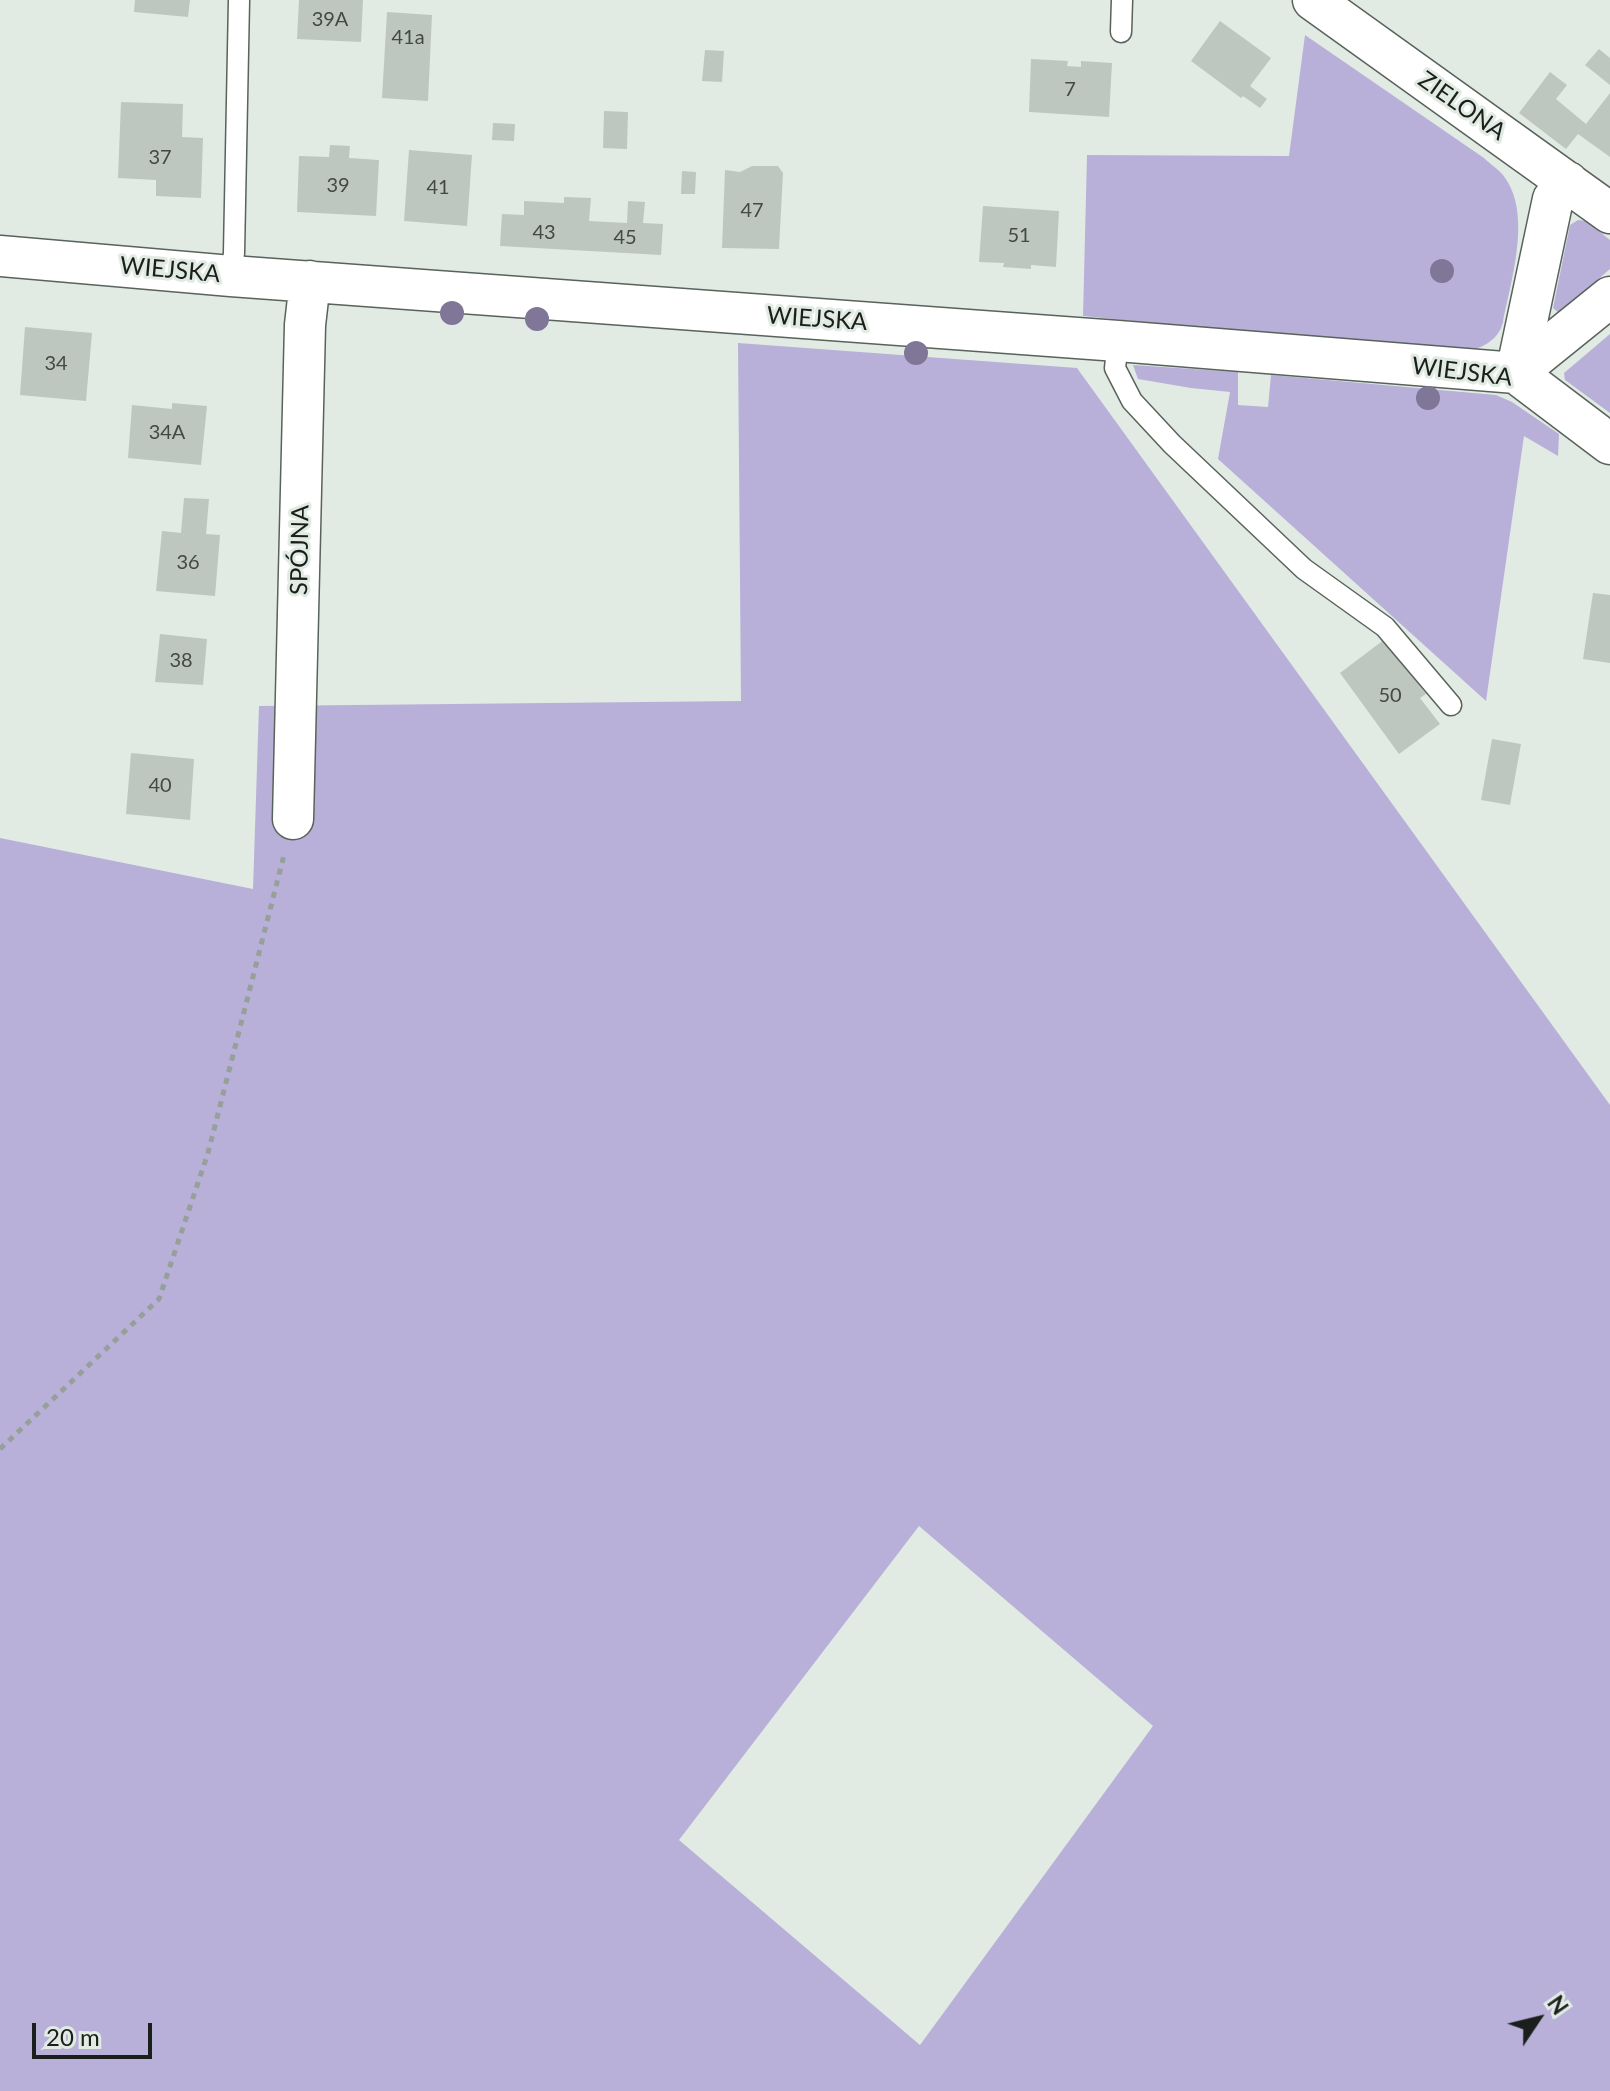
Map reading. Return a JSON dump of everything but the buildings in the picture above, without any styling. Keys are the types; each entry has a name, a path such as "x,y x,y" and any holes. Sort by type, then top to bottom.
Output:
{"street":[{"name":"ZIELONA","path":"1313,0 1610,213"},
{"path":"1516,373 1553,199 1568,182"},
{"name":"WIEJSKA","path":"0,256 1516,373 1610,444"},
{"name":"SPÓJNA","path":"293,819 305,325 310,281"},
{"path":"1516,373 1610,297"}],"lane":[{"path":"231,276 239,0"},
{"path":"1121,32 1122,0"},
{"path":"1118,341 1115,368 1132,401 1172,444 1304,569 1385,627 1451,705"}],"path":[{"path":"0,1449 159,1299 208,1153 293,819"}],"shaded area":[{"path":"1305,35 1484,158 1503,175 1517,208 1517,247 1501,329 1487,344 1461,353 1083,316 1087,155 1289,156"},
{"path":"1578,220 1586,221 1610,240 1610,269 1559,313 1553,308 1570,225"},
{"path":"1610,334 1610,413 1565,380 1564,373"},
{"path":"738,343 1077,368 1610,1105 1610,2091 0,2091 0,838 253,889 259,706 741,701","holes":["919,1526 1153,1726 920,2045 679,1840"]},
{"path":"1133,365 1238,372 1238,405 1268,407 1271,375 1496,395 1512,402 1559,434 1558,456 1524,436 1486,701 1218,459 1230,392 1138,379"}]}
